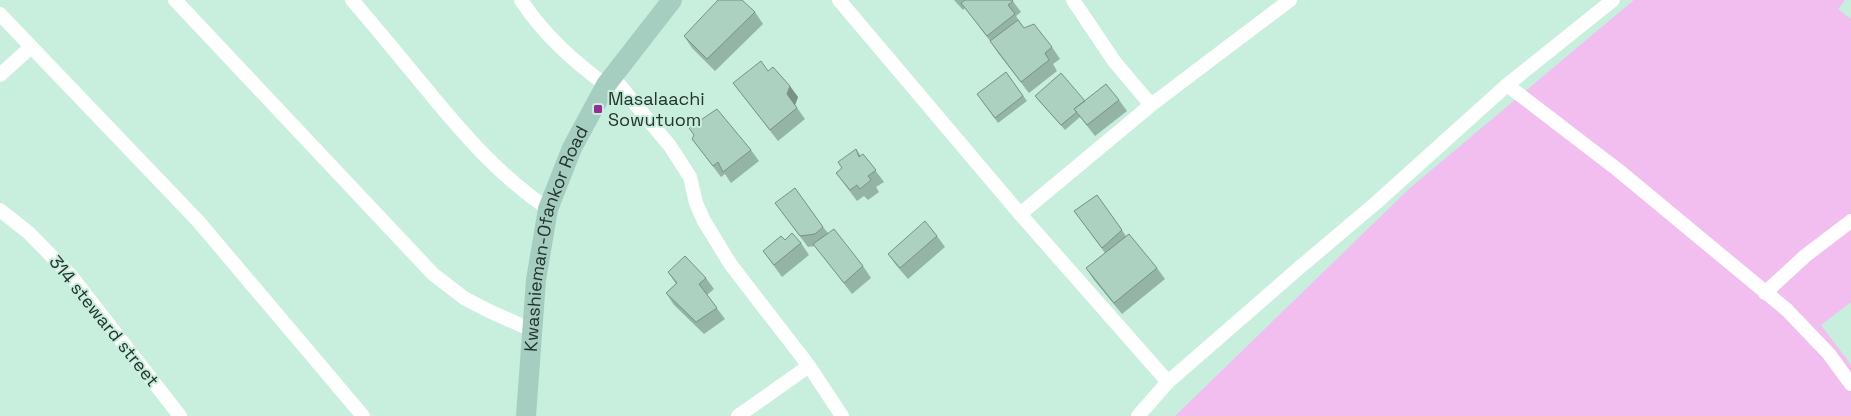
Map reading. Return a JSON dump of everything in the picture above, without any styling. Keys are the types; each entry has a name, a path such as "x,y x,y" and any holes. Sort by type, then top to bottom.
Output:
{"main road":[{"name":"Kwashieman-Ofankor Road","path":"526,416 536,280 548,209 572,148 609,80 672,0"}],"street":[{"path":"175,0 433,274 464,298 532,330"},
{"path":"352,0 464,134 501,173 525,194 548,209"},
{"path":"521,0 528,12 565,52 609,80 670,146 690,177 696,203 704,221 731,265 809,366 842,416"},
{"path":"839,0 1020,214 1168,382"},
{"path":"1073,0 1114,61 1151,105"},
{"path":"1020,214 1151,105 1290,0"},
{"path":"1138,416 1168,382 1377,202 1507,85 1613,0"},
{"path":"0,14 198,221 362,416"},
{"path":"0,75 31,47"},
{"path":"1507,85 1618,170 1787,310 1829,354 1851,384"},
{"name":"314 steward street","path":"0,210 29,233 72,277 180,416"},
{"path":"1765,293 1805,256 1851,221"},
{"path":"738,416 809,366"}],"shaded area":[{"path":"1634,0 1845,0 1838,9 1851,19 1851,302 1821,325 1851,365 1851,416 1175,416 1410,188"}],"building":[{"path":"718,0 742,0 755,12 707,59 684,36"},
{"path":"965,0 1012,0 1008,5 1015,14 987,36 961,3"},
{"path":"1018,20 1024,28 1034,24 1052,47 1045,53 1049,60 1021,82 990,41"},
{"path":"761,61 768,71 773,67 790,86 787,94 797,108 770,130 733,83"},
{"path":"1006,72 1023,96 995,118 977,94"},
{"path":"1061,73 1085,101 1074,109 1077,112 1061,125 1035,96"},
{"path":"1106,84 1119,100 1087,125 1074,109"},
{"path":"717,109 751,150 723,172 718,162 713,166 692,139 694,135 689,128"},
{"path":"856,149 859,157 863,154 876,170 868,176 871,180 860,189 857,185 850,190 836,173 842,168 838,162"},
{"path":"795,188 823,227 815,234 800,236 775,203"},
{"path":"1097,195 1122,230 1102,248 1074,211"},
{"path":"925,221 937,236 900,268 888,254"},
{"path":"834,229 863,266 844,283 813,244"},
{"path":"792,233 801,243 774,265 763,251 781,236 785,240"},
{"path":"1129,234 1157,268 1114,303 1086,268"},
{"path":"685,256 706,278 699,284 717,308 696,322 666,293 677,283 668,272"}],"place":[{"name":"Masalaachi Sowutuom","path":"598,109"}]}
